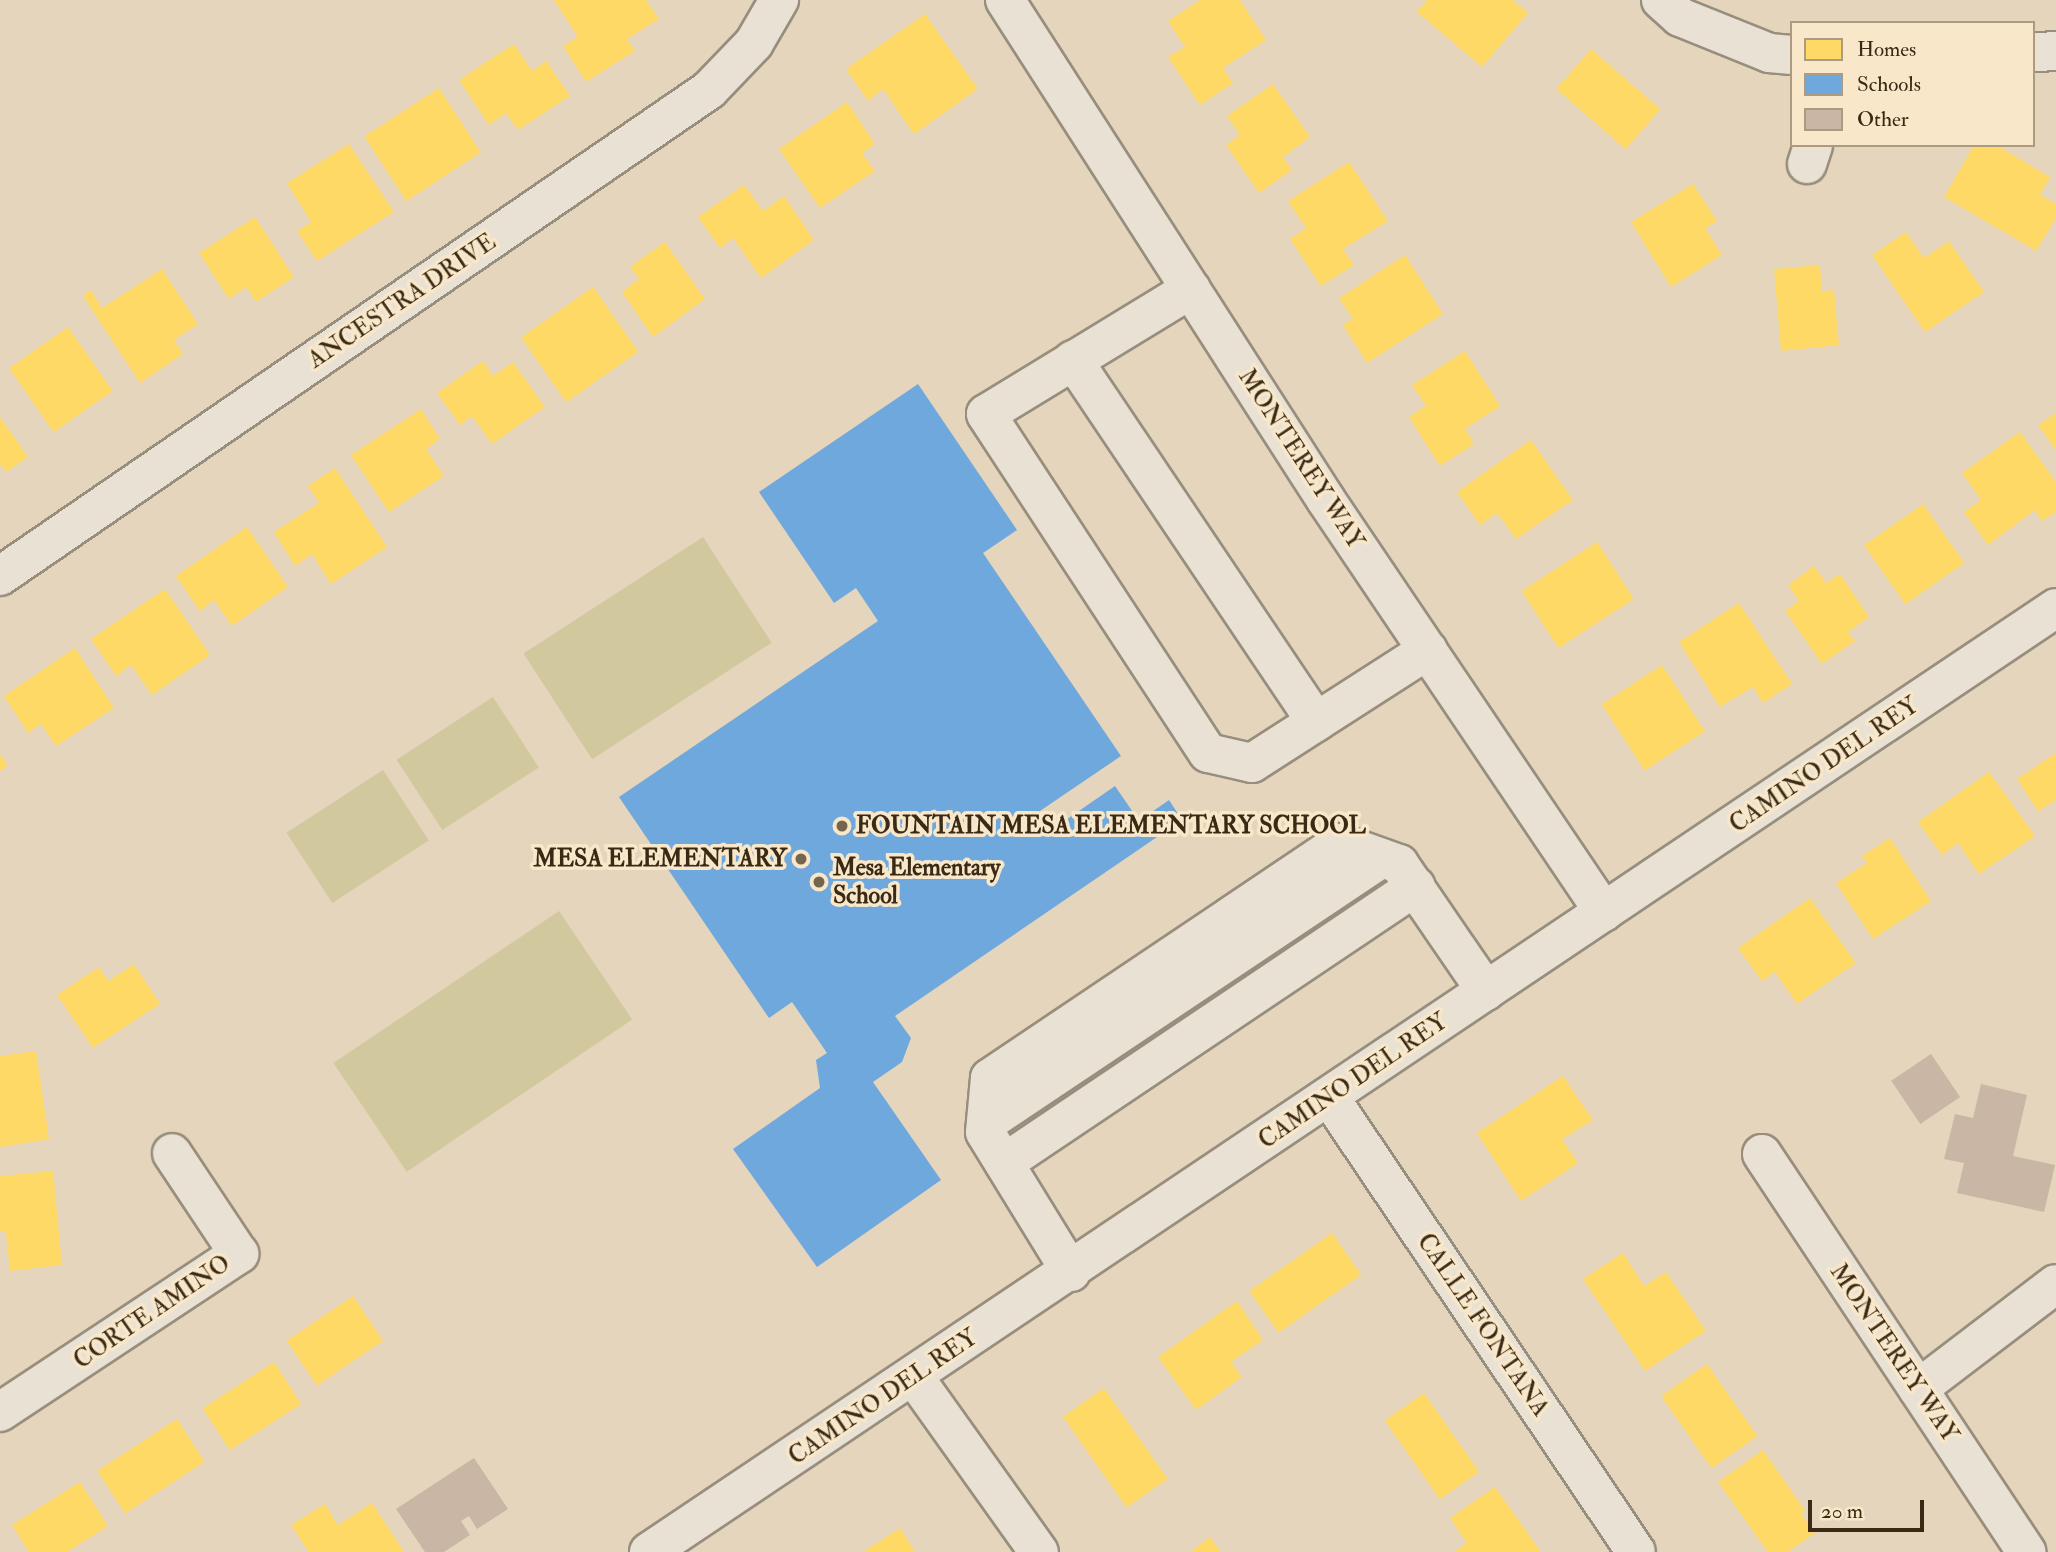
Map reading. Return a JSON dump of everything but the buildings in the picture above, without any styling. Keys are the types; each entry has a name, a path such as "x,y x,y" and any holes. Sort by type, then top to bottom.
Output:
{"street":[{"name":"ANCESTRA DRIVE","path":"0,576 709,90 754,43 779,0"},
{"name":"MONTEREY WAY","path":"1005,0 1428,650 1604,912"},
{"path":"1661,0 1680,17 1769,53 1790,55"},
{"path":"2035,52 2056,51"},
{"path":"1191,289 986,414 1208,753 1252,763 1428,650"},
{"path":"1073,360 1316,722"},
{"name":"CAMINO DEL REY","path":"649,1552 1071,1272 2056,608"},
{"path":"1071,1272 985,1132 990,1078 1340,843 1399,864 1486,991"},
{"path":"1004,1163 1416,886"},
{"name":"CALLE FONTANA","path":"1330,1098 1636,1552"},
{"name":"CORTE AMINO","path":"0,1412 239,1254 172,1153"},
{"name":"MONTEREY WAY","path":"1762,1154 2026,1552"},
{"path":"1918,1389 2056,1284"},
{"path":"914,1377 1038,1552"}],"shaded area":[{"path":"703,537 772,643 592,759 524,654"},
{"path":"493,697 539,767 442,830 397,760"},
{"path":"383,770 429,840 332,903 287,833"},
{"path":"559,911 632,1020 407,1172 334,1063"}],"place":[{"name":"FOUNTAIN MESA ELEMENTARY SCHOOL","path":"842,826"},
{"name":"MESA ELEMENTARY","path":"801,859"},
{"name":"Mesa Elementary School","path":"819,882"}]}
